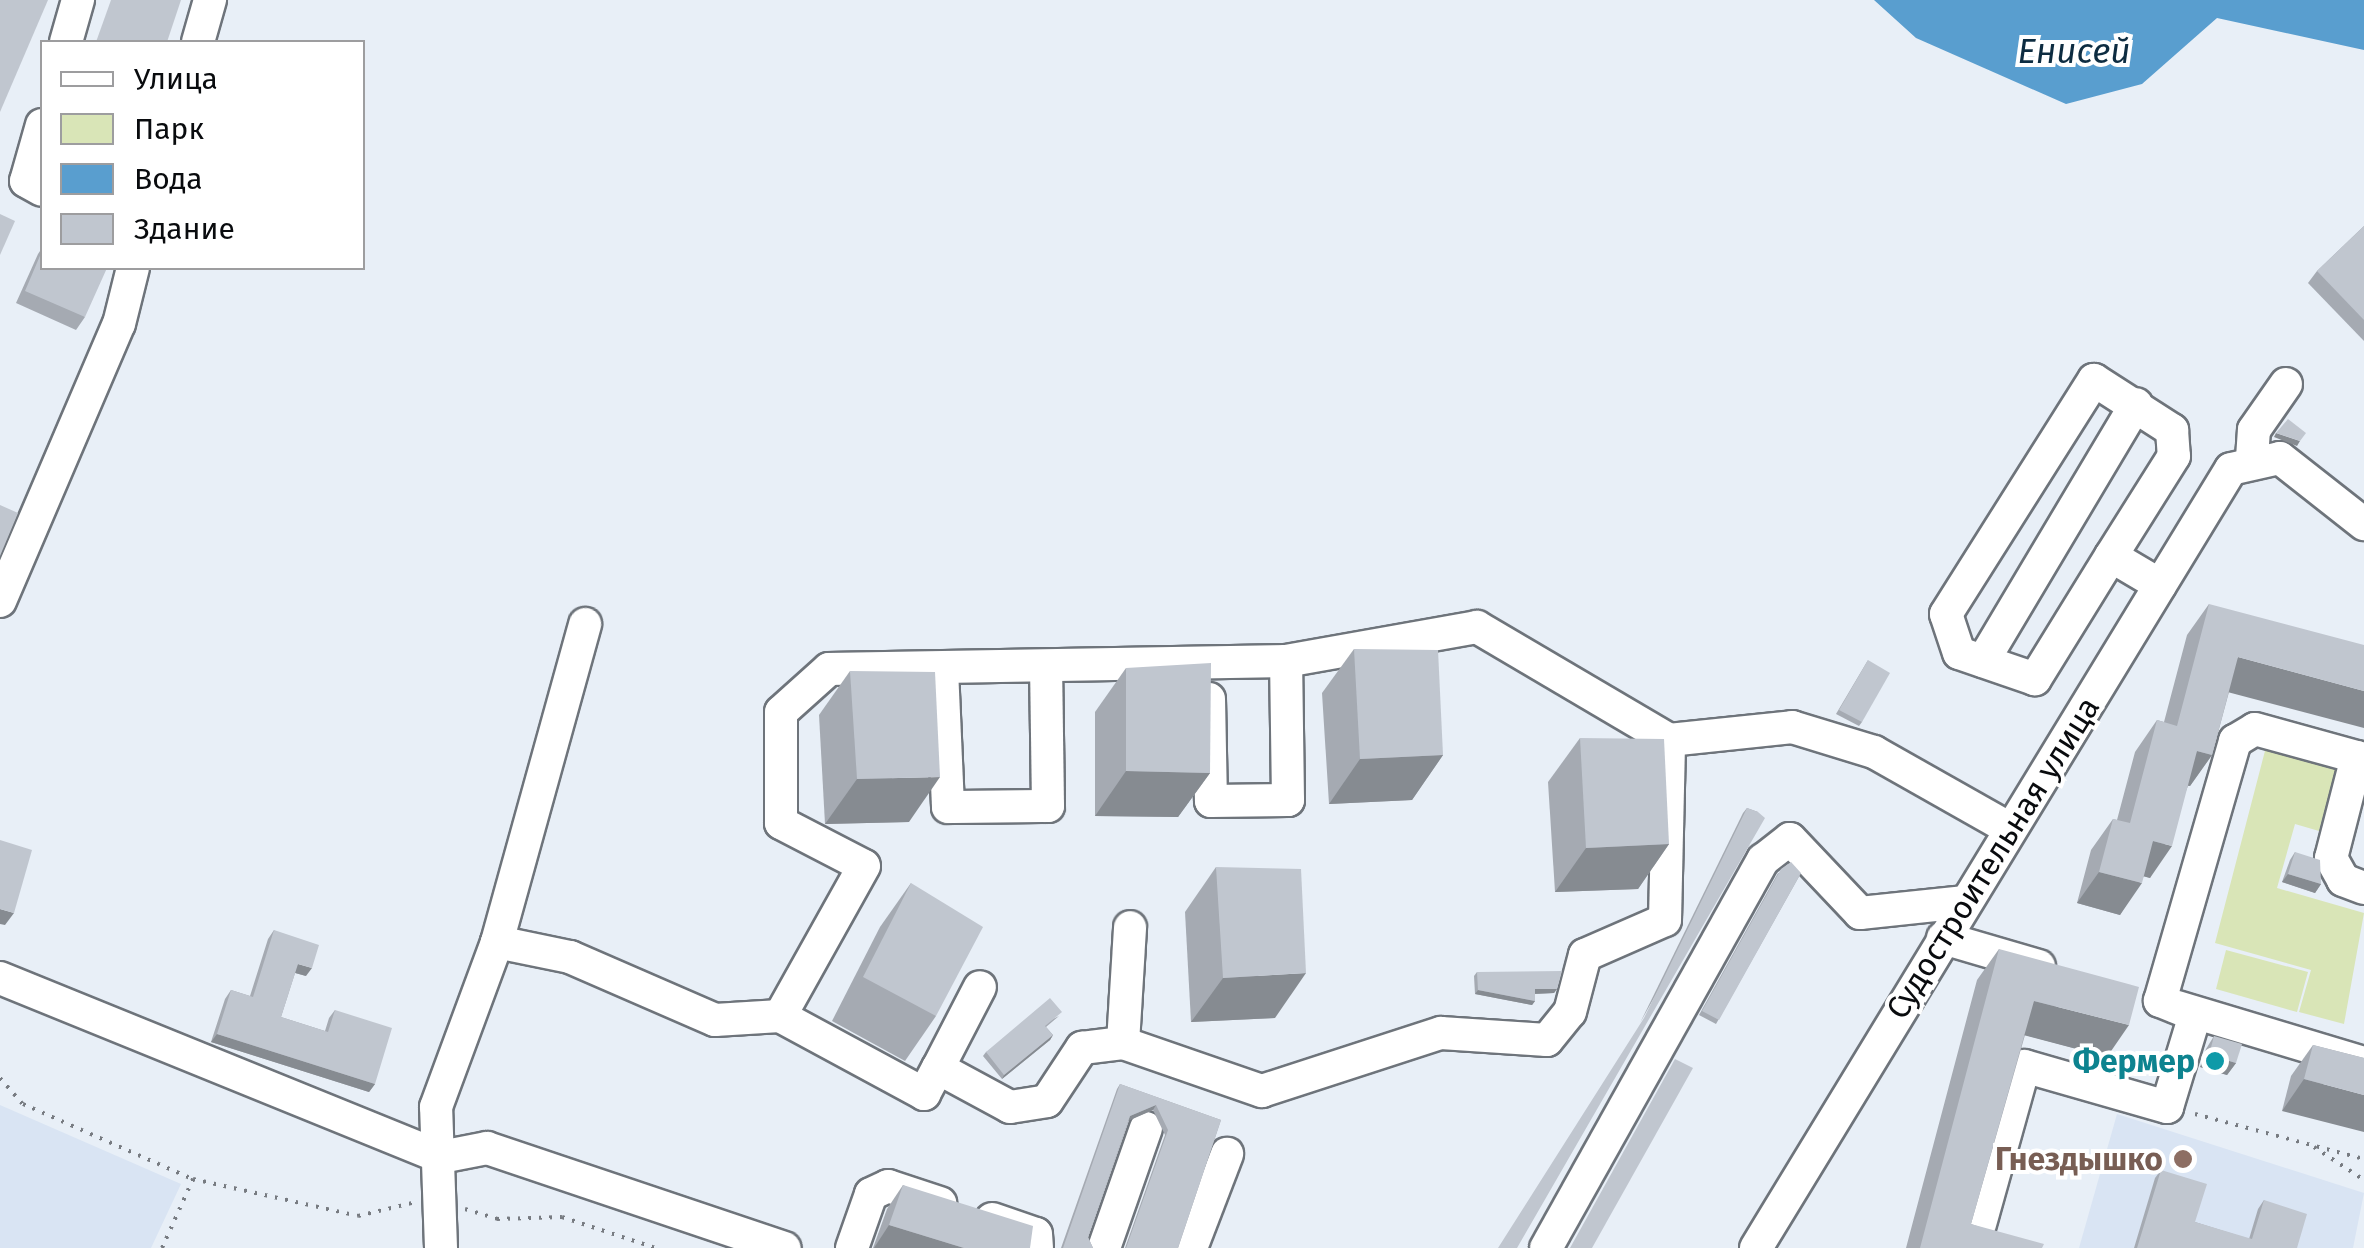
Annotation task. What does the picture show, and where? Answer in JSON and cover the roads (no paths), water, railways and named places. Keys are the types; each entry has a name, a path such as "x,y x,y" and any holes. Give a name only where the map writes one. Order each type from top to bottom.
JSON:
{"street":[{"path":"67,40 78,0"},
{"path":"199,40 210,0"},
{"path":"40,132 26,181 40,189"},
{"path":"0,601 119,324 132,270"},
{"path":"2094,380 2172,430 2174,456 2111,556 2035,679 1959,653 1946,614 2063,416 2094,380"},
{"name":"Судостроительная улица","path":"1756,1248 2160,585 2242,463 2254,430 2286,384"},
{"path":"1983,661 2136,404"},
{"path":"2242,463 2280,458 2364,524"},
{"path":"2111,556 2160,585"},
{"path":"442,1248 436,1107 496,942 585,624"},
{"path":"780,1016 864,866 782,823 781,712 830,669 1046,670 1286,661 1477,627 1669,740 1792,727 1874,752 2010,830"},
{"path":"1209,664 1211,801 1288,800 1286,661"},
{"path":"942,669 948,807 1048,806 1046,670"},
{"path":"2160,1001 2235,740 2255,728 2357,757 2331,858 2343,880 2364,888"},
{"path":"938,1068 1010,1107 1047,1100 1082,1048 1122,1043 1262,1092 1441,1033 1547,1040 1570,1012 1585,956 1665,920 1669,740"},
{"path":"1546,1248 1763,860 1790,839 1860,913 1965,902"},
{"path":"1122,1043 1130,927"},
{"path":"1942,938 2070,974"},
{"path":"496,942 570,957 715,1020 780,1016 924,1094 980,987"},
{"path":"0,978 441,1158 487,1148 785,1248"},
{"path":"2124,990 2364,1064"},
{"path":"1980,1224 2024,1066 2166,1106 2195,1015"},
{"path":"1104,1248 1146,1128"},
{"path":"1191,1248 1227,1154"},
{"path":"852,1248 871,1194 888,1186 1036,1234 1037,1248"}],"water":[{"name":"Енисей","path":"1874,0 2364,0 2364,50 2217,18 2142,84 2066,104 1916,38"}],"place":[{"name":"Фермер","path":"2215,1061"},
{"name":"Гнездышко","path":"2183,1159"}]}
